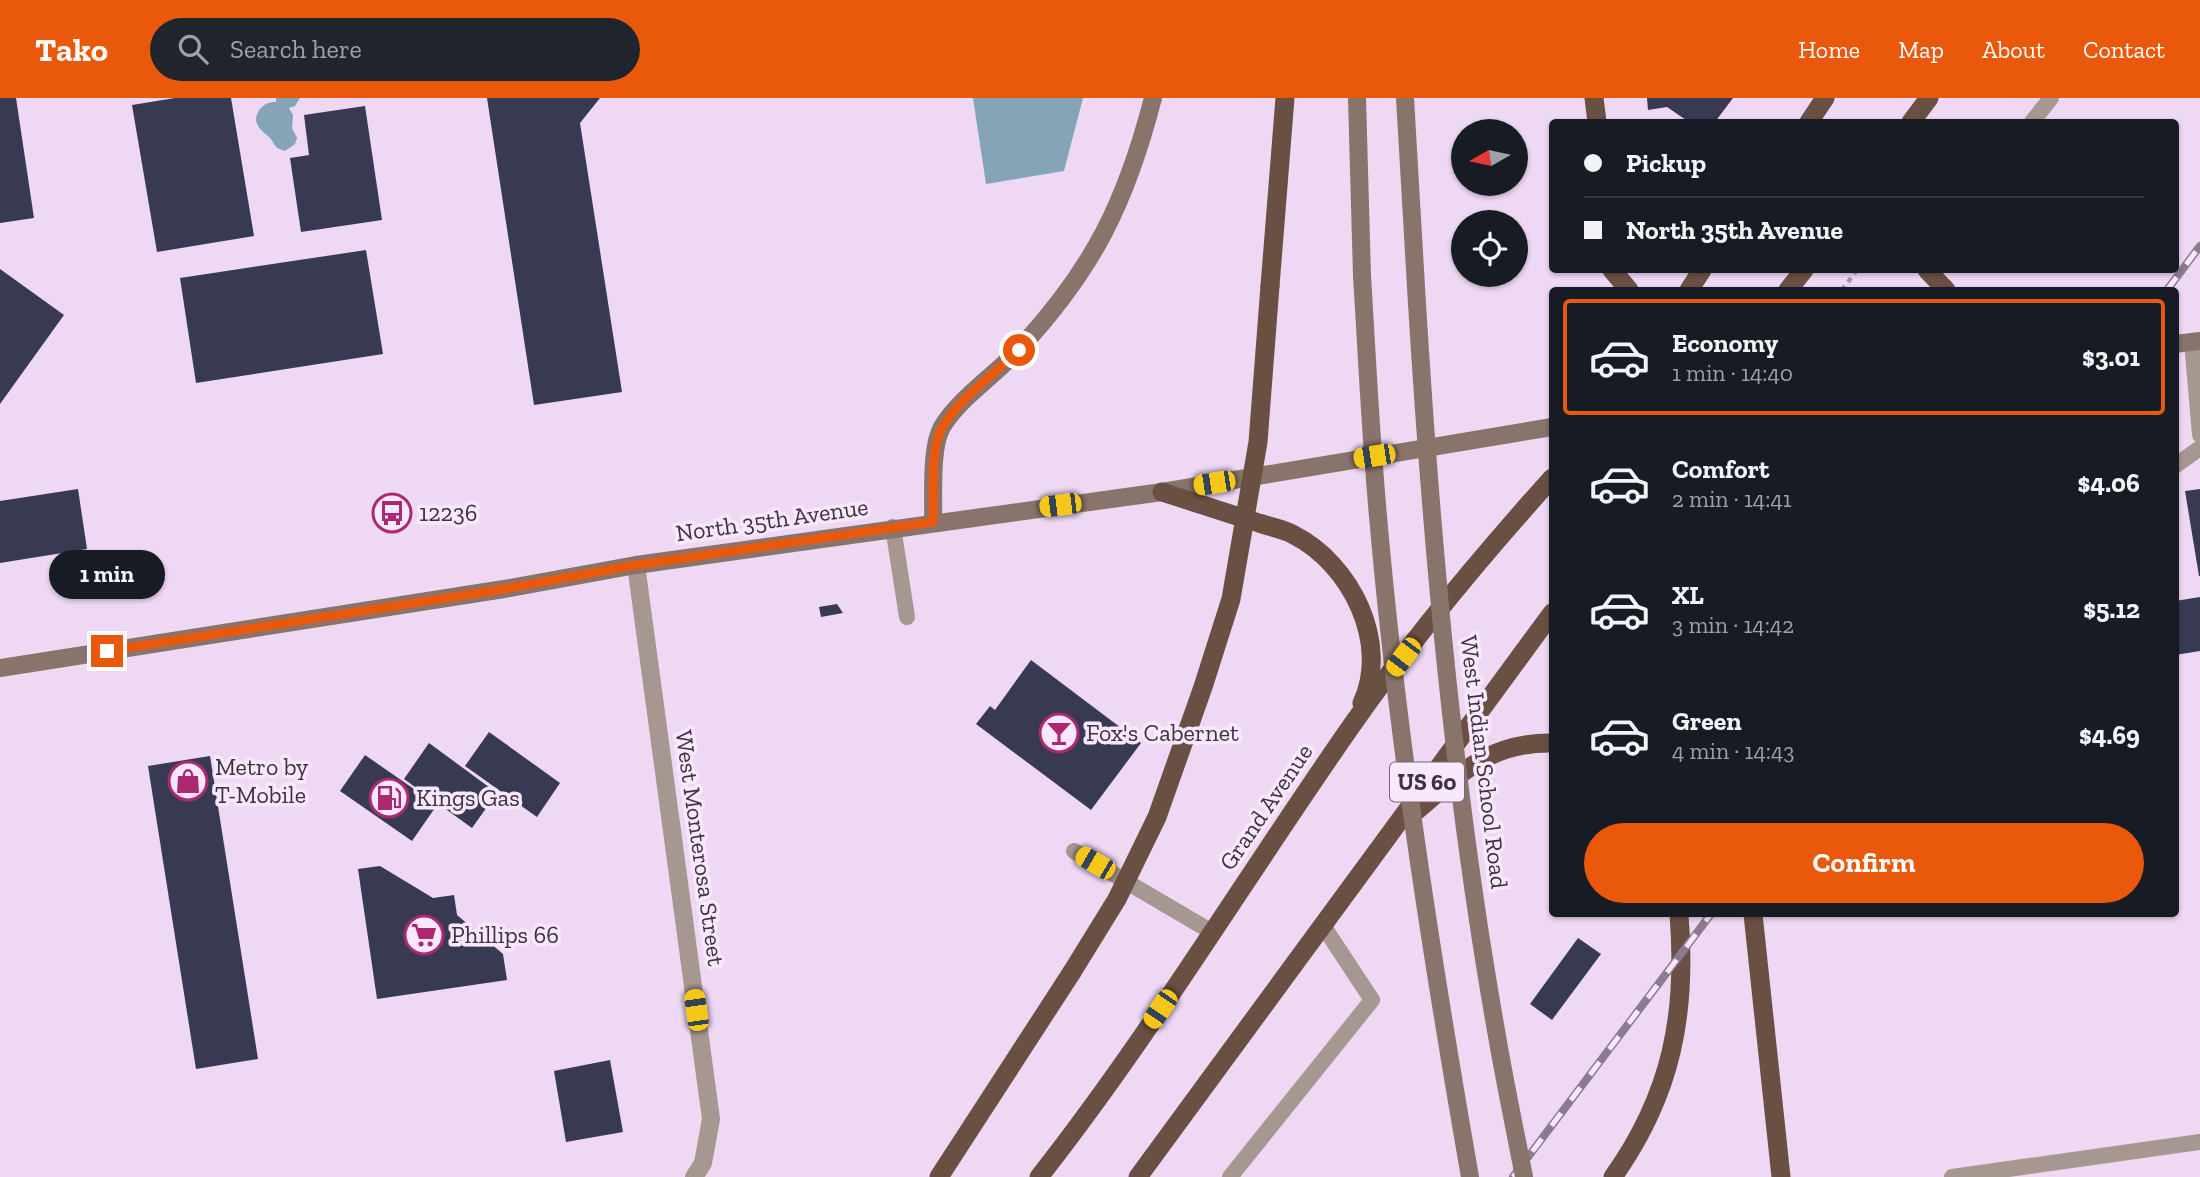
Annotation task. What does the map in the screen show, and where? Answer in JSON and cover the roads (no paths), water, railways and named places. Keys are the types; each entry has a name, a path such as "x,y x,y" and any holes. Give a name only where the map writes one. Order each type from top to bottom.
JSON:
{"highway":[{"path":"939,1177 1117,899 1157,817 1203,687 1231,599 1258,442 1285,98"},
{"path":"1594,98 1597,119"},
{"path":"1810,119 1825,98"},
{"path":"1914,119 1932,98"},
{"path":"1923,119 1932,98"},
{"path":"1613,273 1626,287"},
{"path":"1790,287 1802,273"},
{"path":"1930,273 1943,287"},
{"name":"Grand Avenue","path":"1038,1177 1102,1096 1353,723 1470,569 1549,481"},
{"path":"1161,492 1294,534 1322,556 1344,580 1358,601 1371,637 1373,664 1367,692 1353,723"},
{"name":"US 60","path":"1138,1177 1549,617"},
{"path":"1389,834 1483,758 1504,748 1549,743"},
{"path":"1613,1177 1634,1147 1659,1095 1673,1050 1680,1007 1682,953 1679,917"},
{"path":"1753,917 1781,1177"}],"main road":[{"path":"933,522 936,443 942,428 1058,306 1102,241 1138,153 1153,98"},
{"path":"1357,98 1362,276 1374,468 1394,660 1420,872 1470,1177"},
{"name":"West Indian School Road","path":"1405,98 1428,482 1469,847 1497,1035 1524,1177"},
{"name":"North 35th Avenue","path":"0,668 477,594 636,565 893,527 1161,492 1549,428"}],"street":[{"name":"West Monterosa Street","path":"636,565 711,1119 703,1163 694,1177"}],"lane":[{"path":"2034,119 2051,98"},
{"path":"2189,342 2200,435"},
{"path":"2179,463 2200,448"},
{"path":"893,527 907,617"},
{"path":"1074,851 1212,932"},
{"path":"1230,1177 1372,1000 1322,924"},
{"path":"1952,1177 2200,1142"}],"water":[{"path":"276,98 300,98 295,106 289,108 293,115 292,128 297,138 295,144 285,151 277,148 256,122 260,109 268,103 276,102"},
{"path":"973,98 1083,98 1064,171 986,184"}],"railway":[{"path":"2169,287 2200,246"},
{"path":"1513,1177 1709,917"}],"place":[{"name":"12236","path":"392,513"},
{"name":"Fox's Cabernet","path":"1059,733"},
{"name":"Metro by T-Mobile","path":"188,781"},
{"name":"Kings Gas","path":"389,798"},
{"name":"Phillips 66","path":"424,935"}]}
